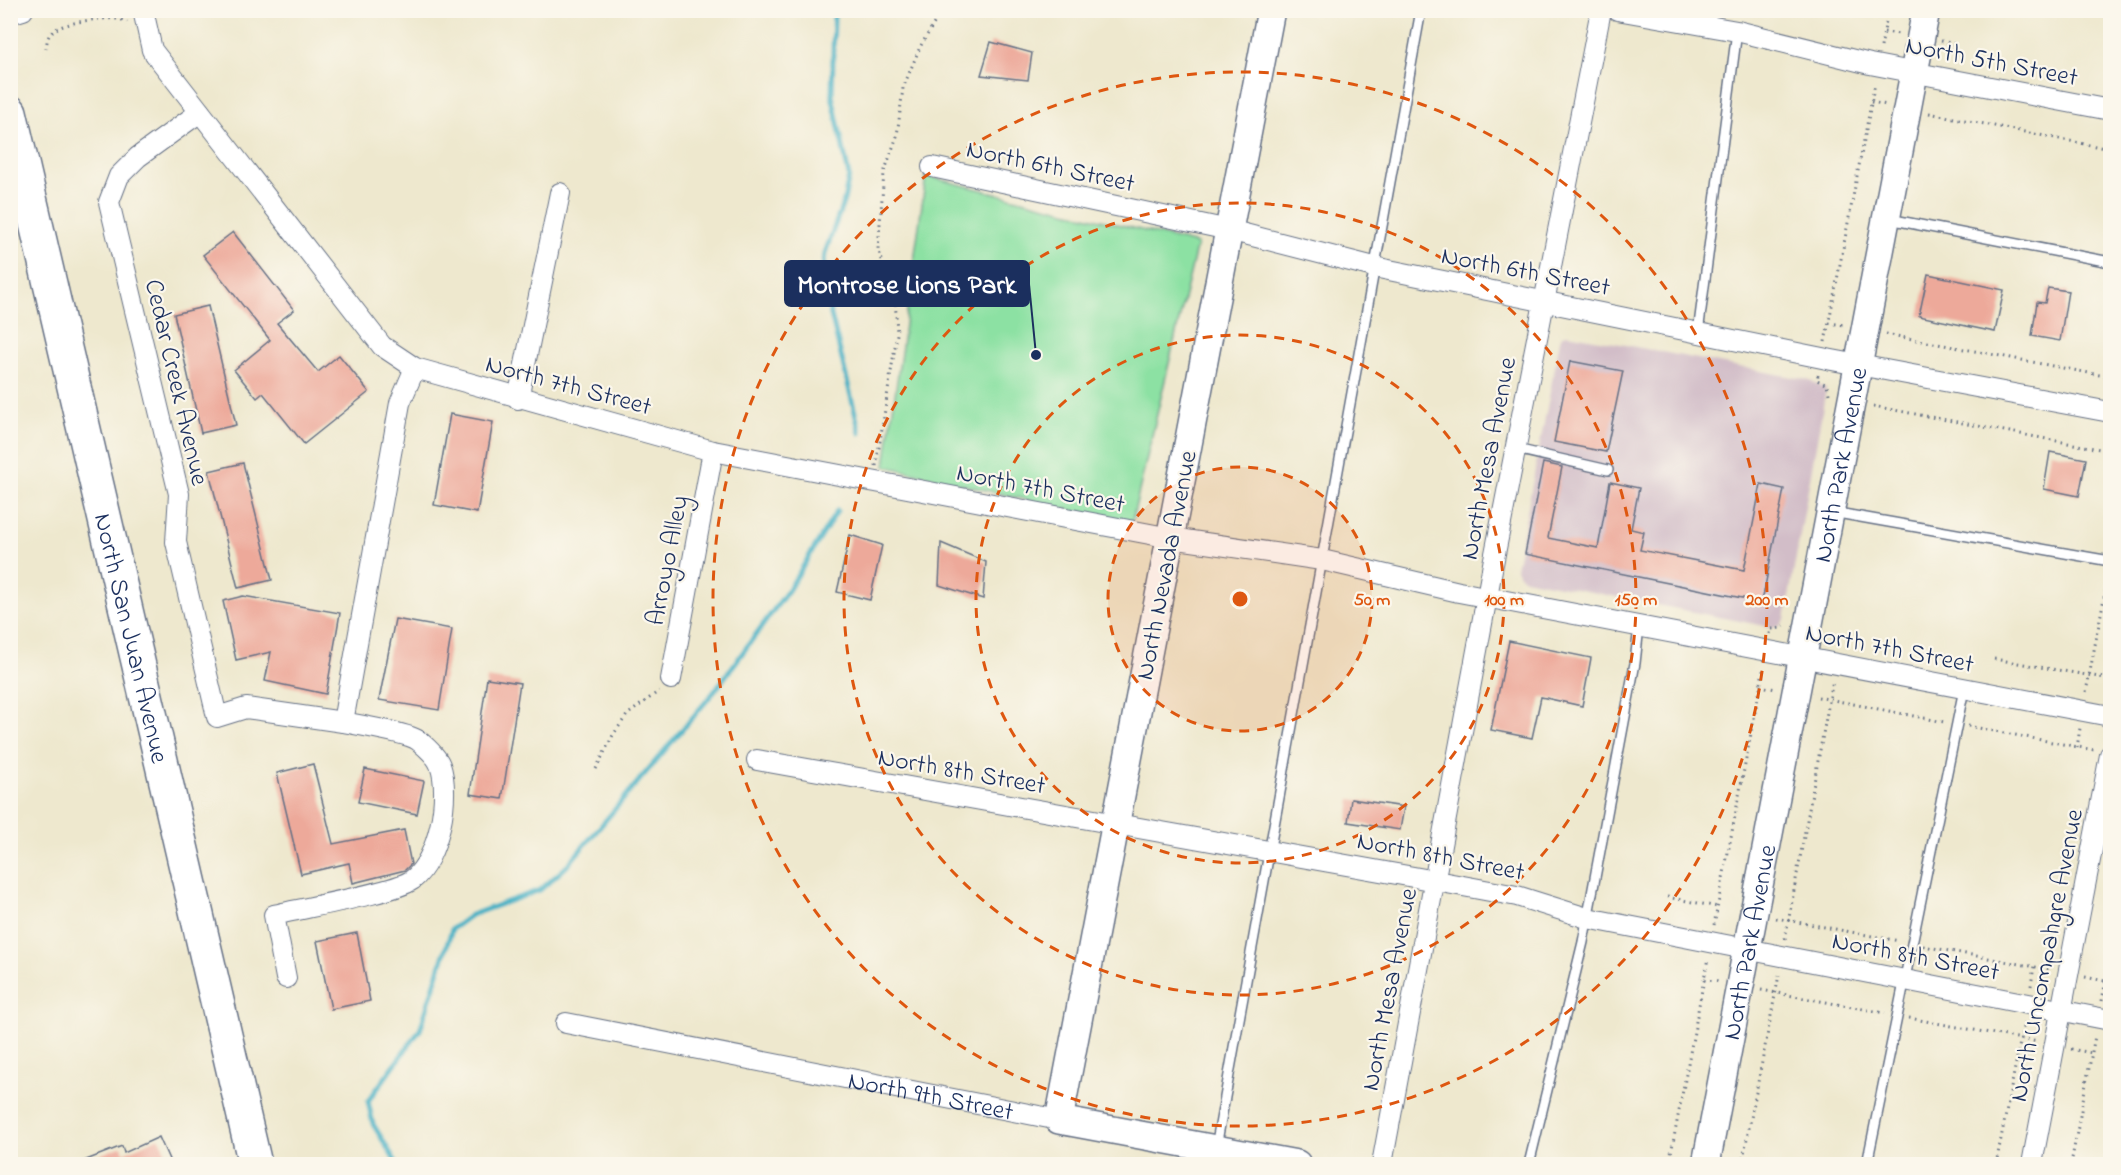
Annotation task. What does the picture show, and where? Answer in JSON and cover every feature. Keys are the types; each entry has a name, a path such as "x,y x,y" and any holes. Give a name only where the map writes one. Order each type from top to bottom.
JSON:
{"highway":[{"name":"North San Juan Avenue","path":"10,112 255,1164"}],"street":[{"path":"10,14 23,10"},
{"name":"North 7th Street","path":"143,10 152,50 382,346 415,368 518,399 713,451 1171,538 1322,560 1487,597 2110,717"},
{"name":"North Nevada Avenue","path":"1059,1120 1271,10"},
{"name":"North Mesa Avenue","path":"1382,1164 1487,597 1601,10"},
{"name":"North 5th Street","path":"1617,10 1737,31 1877,66 2110,110"},
{"name":"North Park Avenue","path":"1706,1164 1926,10"},
{"name":"Cedar Creek Avenue","path":"200,112 138,157 119,176 110,202 179,494 176,542 218,717 246,708 343,722 417,740 439,762 446,788 441,822 429,861 411,880 389,888 274,915 286,978"},
{"name":"North 6th Street","path":"932,167 1230,230 1374,267 1821,358 2110,412"},
{"path":"518,399 560,193"},
{"path":"343,722 400,403 415,368"},
{"name":"Arroyo Alley","path":"671,680 713,451"},
{"name":"North Uncompahgre Avenue","path":"2032,1164 2069,973 2104,753"},
{"name":"North 8th Street","path":"757,760 1116,825 1269,849 1517,896 1587,918 1782,958 1903,979 2104,1019"},
{"name":"North 9th Street","path":"566,1023 1059,1120 1297,1164"}],"lane":[{"path":"1216,1149 1421,10"},
{"path":"1698,333 1737,31"},
{"path":"1886,219 2110,262"},
{"path":"1516,448 1608,470"},
{"path":"1829,512 2110,563"},
{"path":"1529,1164 1587,918 1639,626"},
{"path":"1867,1164 1964,689"}],"path":[{"path":"874,482 897,334 895,295 878,249 884,173 897,136 903,88 920,47 942,10"},
{"path":"1828,398 1827,385 1817,380 1888,10"},
{"path":"46,49 48,38 53,31 63,26 117,17 126,21 130,30"},
{"path":"1871,102 1890,106"},
{"path":"1924,112 2110,148"},
{"path":"1828,323 2110,377"},
{"path":"1871,416 1874,398"},
{"path":"1873,406 2110,451"},
{"path":"2077,748 2110,563"},
{"path":"1669,1164 1771,629 1782,628 1788,618"},
{"path":"1994,659 2110,679"},
{"path":"1742,1164 1831,699 1832,665"},
{"path":"596,769 613,735 627,715 671,680"},
{"path":"1831,699 2104,753"},
{"path":"1666,897 1718,907"},
{"path":"1789,921 2108,981"},
{"path":"2071,1164 2104,1019 2110,958"},
{"path":"1996,1164 2034,966"}],"shaded area":[{"path":"1568,334 1808,380 1826,389 1785,619 1780,626 1770,627 1525,579 1519,575 1516,569 1560,340 1562,335"}],"green space":[{"path":"926,176 1197,244 1131,525 885,466"}],"building":[{"path":"991,42 1032,53 1028,80 981,75"},
{"path":"233,232 294,310 277,323 318,372 339,355 369,392 304,444 263,393 257,398 234,370 270,340 203,255"},
{"path":"1928,274 2004,290 1995,332 1919,316"},
{"path":"2048,288 2068,291 2060,341 2032,336 2037,302 2045,303"},
{"path":"208,306 236,425 201,433 174,314"},
{"path":"1570,361 1623,371 1606,452 1554,442"},
{"path":"450,414 493,422 477,513 434,505"},
{"path":"2050,452 2086,459 2079,496 2044,489"},
{"path":"243,463 272,580 238,588 209,471"},
{"path":"1543,463 1562,467 1548,538 1598,548 1610,482 1639,488 1631,529 1644,532 1640,550 1744,570 1761,484 1784,489 1762,602 1525,554"},
{"path":"850,535 882,545 870,600 837,592"},
{"path":"941,543 986,562 983,599 939,585"},
{"path":"243,596 340,613 326,694 265,681 271,652 236,660 223,601"},
{"path":"395,619 452,629 439,710 379,700"},
{"path":"1509,641 1591,658 1582,706 1541,697 1532,738 1491,730"},
{"path":"487,678 520,683 502,799 470,794"},
{"path":"313,764 333,844 404,830 411,864 405,870 353,883 349,863 301,874 277,773"},
{"path":"365,769 424,781 417,814 358,802"},
{"path":"1351,799 1404,807 1400,830 1348,822"},
{"path":"357,933 370,1001 331,1009 317,941"},
{"path":"159,1137 171,1164 76,1164 122,1146 124,1153"}],"waterway":[{"path":"838,10 834,16 832,95 849,176 844,200 825,253 822,278 860,433"},
{"path":"397,1164 373,1124 368,1101 420,1030 452,929 471,915 540,890 566,867 714,692 789,589 837,511"}],"place":[{"name":"Montrose Lions Park","path":"1036,355"}]}
